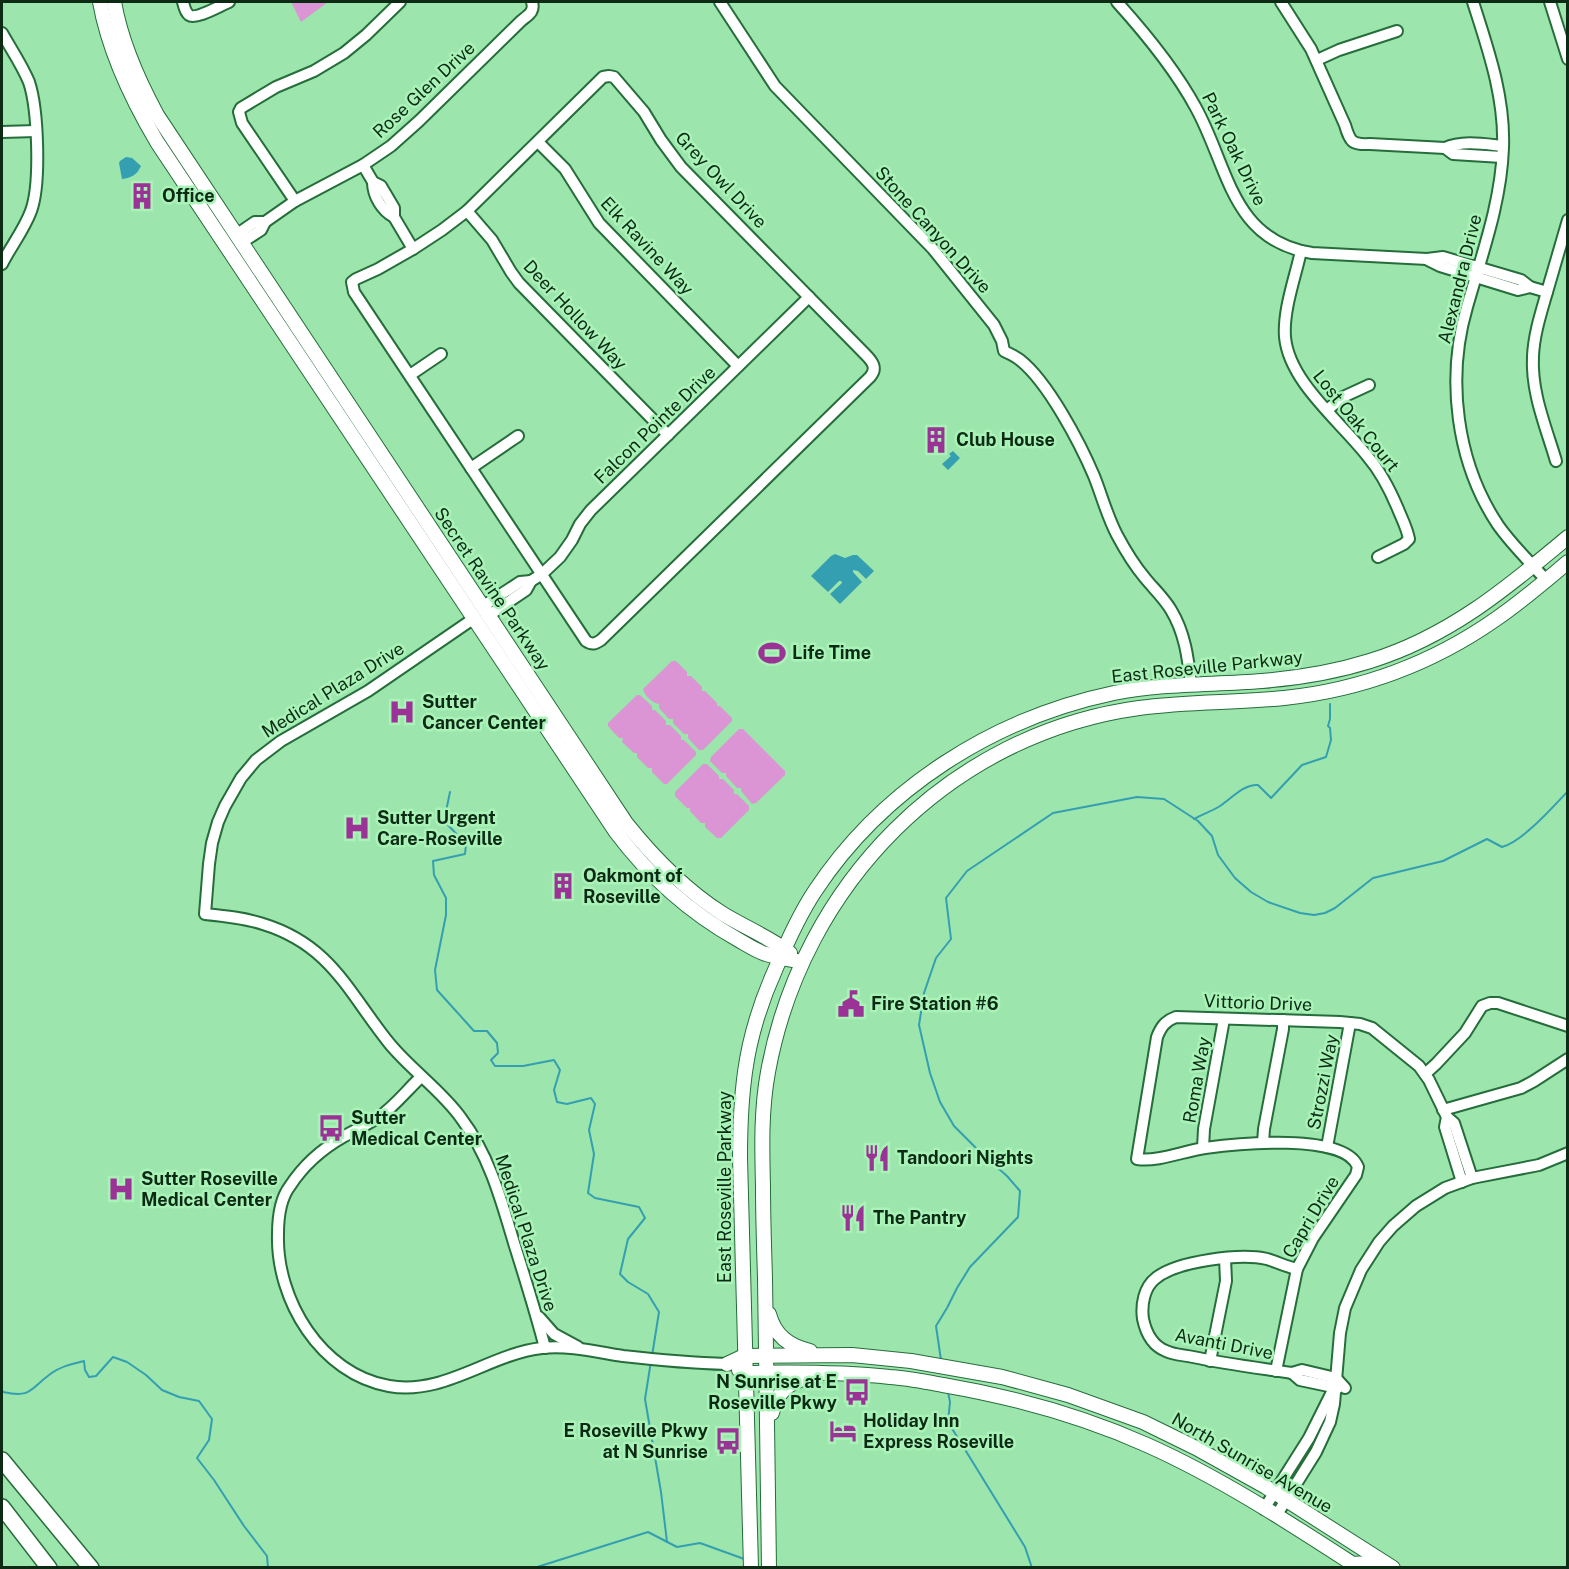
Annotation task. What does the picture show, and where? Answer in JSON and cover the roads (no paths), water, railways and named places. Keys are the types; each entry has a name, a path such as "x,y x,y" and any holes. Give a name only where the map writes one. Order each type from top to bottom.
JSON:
{"highway":[{"path":"2,1460 91,1568"},
{"path":"2,1508 6,1518 49,1568"}],"main road":[{"name":"Secret Ravine Parkway","path":"100,2 113,51 134,103 157,142 233,243 485,611 631,830 657,860 699,897 721,912 770,938 782,953 802,962"},
{"name":"Secret Ravine Parkway","path":"114,2 126,46 147,97 233,243 473,619 605,818 636,858 666,889 690,909 764,954 782,953"},
{"name":"East Roseville Parkway","path":"751,1568 740,1158 742,1093 761,1004 782,953 815,891 849,847 896,800 948,760 1000,731 1068,705 1117,693 1191,684 1280,680 1373,660 1457,622 1498,594 1568,537"},
{"name":"East Roseville Parkway","path":"769,1568 763,1193 763,1114 767,1075 782,1015 802,962 829,912 865,862 901,823 939,791 970,769 1002,751 1061,727 1099,716 1157,706 1284,698 1323,693 1381,677 1423,660 1466,638 1517,603 1568,562"},
{"path":"473,619 485,611"},
{"path":"1157,706 1184,693 1191,684"},
{"path":"742,1093 747,1121 750,1178 754,1189 763,1193"},
{"path":"765,1295 774,1327 784,1340 801,1349 836,1355"},
{"name":"North Sunrise Avenue","path":"727,1364 744,1356 866,1356 911,1361 1002,1377 1068,1395 1143,1422 1196,1448 1280,1497 1393,1568"},
{"name":"North Sunrise Avenue","path":"727,1364 745,1373 831,1374 914,1380 1004,1396 1080,1419 1136,1440 1205,1473 1356,1566"},
{"path":"768,1436 774,1404 783,1390 792,1383 805,1378 831,1374"},
{"path":"1356,1566 1360,1563 1375,1568"}],"street":[{"path":"183,2 189,15 195,17 229,2"},
{"path":"295,201 242,123 241,108 268,91 334,60 366,35 400,2"},
{"name":"Stone Canyon Drive","path":"720,2 775,87 933,249 994,325 1004,351 1020,360 1047,392 1075,436 1088,462 1108,517 1121,544 1142,575 1171,610 1178,624 1186,648 1191,684"},
{"name":"Park Oak Drive","path":"1117,2 1154,46 1192,100 1244,213 1264,234 1300,251 1427,260 1443,257 1454,265 1505,280 1521,280 1530,287 1547,292"},
{"path":"1281,2 1317,60 1348,136 1353,142 1359,145 1445,148 1454,144 1474,144 1503,151"},
{"name":"Alexandra Drive","path":"1473,2 1497,81 1502,112 1503,151 1497,201 1462,325 1456,394 1469,463 1482,496 1508,538 1546,580"},
{"path":"1550,2 1568,59"},
{"name":"Rose Glen Drive","path":"233,243 255,222 265,222 295,201 363,165 405,134 532,13 533,4"},
{"path":"1317,60 1339,50 1397,31"},
{"path":"2,33 21,64 30,85 36,131 37,184 34,202 24,226 2,259"},
{"name":"Grey Owl Drive","path":"603,77 614,77 644,112 661,140 681,166 874,364 870,377 596,644 586,641 352,287 352,282 356,279 413,249 467,211 538,142 603,77"},
{"path":"2,132 36,131"},
{"name":"Elk Ravine Way","path":"538,142 565,169 599,223 738,366"},
{"path":"1473,156 1474,144"},
{"path":"1445,148 1453,154 1473,156 1503,151"},
{"path":"363,165 373,182 373,191 382,198 386,213 394,217 413,249"},
{"name":"Deer Hollow Way","path":"467,211 492,240 519,283 668,435"},
{"path":"1557,462 1536,396 1533,370 1535,335 1568,220"},
{"name":"Lost Oak Court","path":"1300,251 1286,321 1287,350 1303,383 1362,449 1392,494 1408,531 1409,539 1404,544 1378,556"},
{"name":"Falcon Pointe Drive","path":"485,611 507,597 520,582 531,581 542,574 566,549 591,510 809,297"},
{"path":"410,375 441,354"},
{"path":"1327,410 1343,397 1369,385"},
{"path":"471,468 518,436"},
{"name":"Medical Plaza Drive","path":"473,619 368,691 281,741 256,760 241,778 225,806 215,833 209,864 205,914 238,918 283,930 317,952 338,974 391,1045 460,1117 485,1157 500,1195 545,1348"},
{"path":"1425,1074 1465,1033 1481,1008 1488,1004 1497,1003 1568,1026"},
{"name":"Vittorio Drive","path":"1137,1159 1157,1037 1168,1020 1176,1017 1350,1023 1372,1028 1412,1059 1425,1074 1445,1113 1445,1127 1452,1133 1467,1180"},
{"name":"Roma Way","path":"1203,1148 1204,1129 1224,1019"},
{"path":"1263,1143 1283,1020"},
{"name":"Strozzi Way","path":"1327,1147 1350,1023"},
{"path":"1445,1113 1521,1088 1568,1059"},
{"path":"421,1077 393,1107 380,1117 333,1143 302,1170 288,1188 280,1211 277,1245 281,1273 293,1306 307,1330 333,1359 363,1379 389,1386 414,1388 438,1383 496,1359 545,1348 584,1350 671,1361 727,1364"},
{"name":"Capri Drive","path":"1137,1159 1147,1160 1203,1148 1293,1142 1327,1147 1353,1159 1358,1167 1356,1175 1313,1238 1297,1269 1276,1371"},
{"path":"1270,1513 1310,1438 1335,1383 1339,1339 1345,1308 1354,1284 1367,1259 1393,1226 1416,1206 1446,1188 1467,1180 1539,1165 1568,1153"},
{"name":"Avanti Drive","path":"1297,1269 1267,1259 1242,1257 1225,1258 1172,1269 1154,1278 1144,1293 1142,1314 1145,1330 1154,1343 1166,1351 1210,1361 1292,1373 1300,1380 1309,1377 1335,1383"},
{"path":"1210,1361 1226,1281 1225,1258"},
{"path":"534,1309 544,1325 554,1334 584,1350"}],"water":[{"path":"126,157 132,158 141,166 133,176 122,179 119,163"},
{"path":"953,451 960,458 948,470 942,464"},
{"path":"835,554 845,558 857,555 874,571 866,579 858,571 853,570 862,582 840,604 830,594 842,583 841,581 828,592 811,576"}],"waterway":[{"path":"1194,819 1217,808 1243,789 1253,785 1258,785 1271,798 1302,765 1326,757 1331,740 1328,726 1330,704"},
{"path":"941,1360 936,1326 970,1267 1018,1217 1020,1191 954,1126 940,1102 930,1073 919,1025 924,993 936,958 951,939 946,898 967,871 1053,813 1137,797 1164,799 1198,821 1212,836 1218,855 1235,878 1251,892 1268,902 1300,913 1314,915 1335,908 1373,878 1443,861 1487,839 1502,847 1510,844 1537,823 1568,791"},
{"path":"450,792 444,821 466,844 465,854 433,861 434,875 446,898 446,915 435,970 437,990 474,1031 487,1031 497,1043 498,1053 491,1060 495,1066 523,1066 554,1060 560,1070 554,1090 557,1102 567,1104 591,1098 595,1104 589,1130 594,1154 588,1193 595,1198 639,1207 645,1218 628,1239 620,1274 628,1282 648,1294 659,1312 652,1356"},
{"path":"2,1390 12,1394 25,1393 57,1370 84,1361 89,1377 96,1376 113,1357 127,1362 162,1390 179,1397 199,1401 212,1419 209,1440 197,1458 267,1556 268,1568"},
{"path":"651,1361 645,1399 667,1542"},
{"path":"948,1392 950,1402 948,1422 1025,1547 1032,1568"},
{"path":"534,1568 648,1532 677,1547 700,1543 747,1560"}],"place":[{"name":"Office","path":"142,196"},
{"name":"Club House","path":"936,440"},
{"name":"Life Time","path":"772,653"},
{"name":"Sutter Cancer Center","path":"402,712"},
{"name":"Sutter Urgent Care-Roseville","path":"357,828"},
{"name":"Oakmont of Roseville","path":"563,886"},
{"name":"Fire Station #6","path":"851,1004"},
{"name":"Sutter Medical Center","path":"331,1128"},
{"name":"Tandoori Nights","path":"877,1158"},
{"name":"Sutter Roseville Medical Center","path":"121,1189"},
{"name":"The Pantry","path":"853,1218"},
{"name":"N Sunrise at E Roseville Pkwy","path":"857,1392"},
{"name":"Holiday Inn Express Roseville","path":"843,1431"},
{"name":"E Roseville Pkwy at N Sunrise","path":"728,1441"}]}
